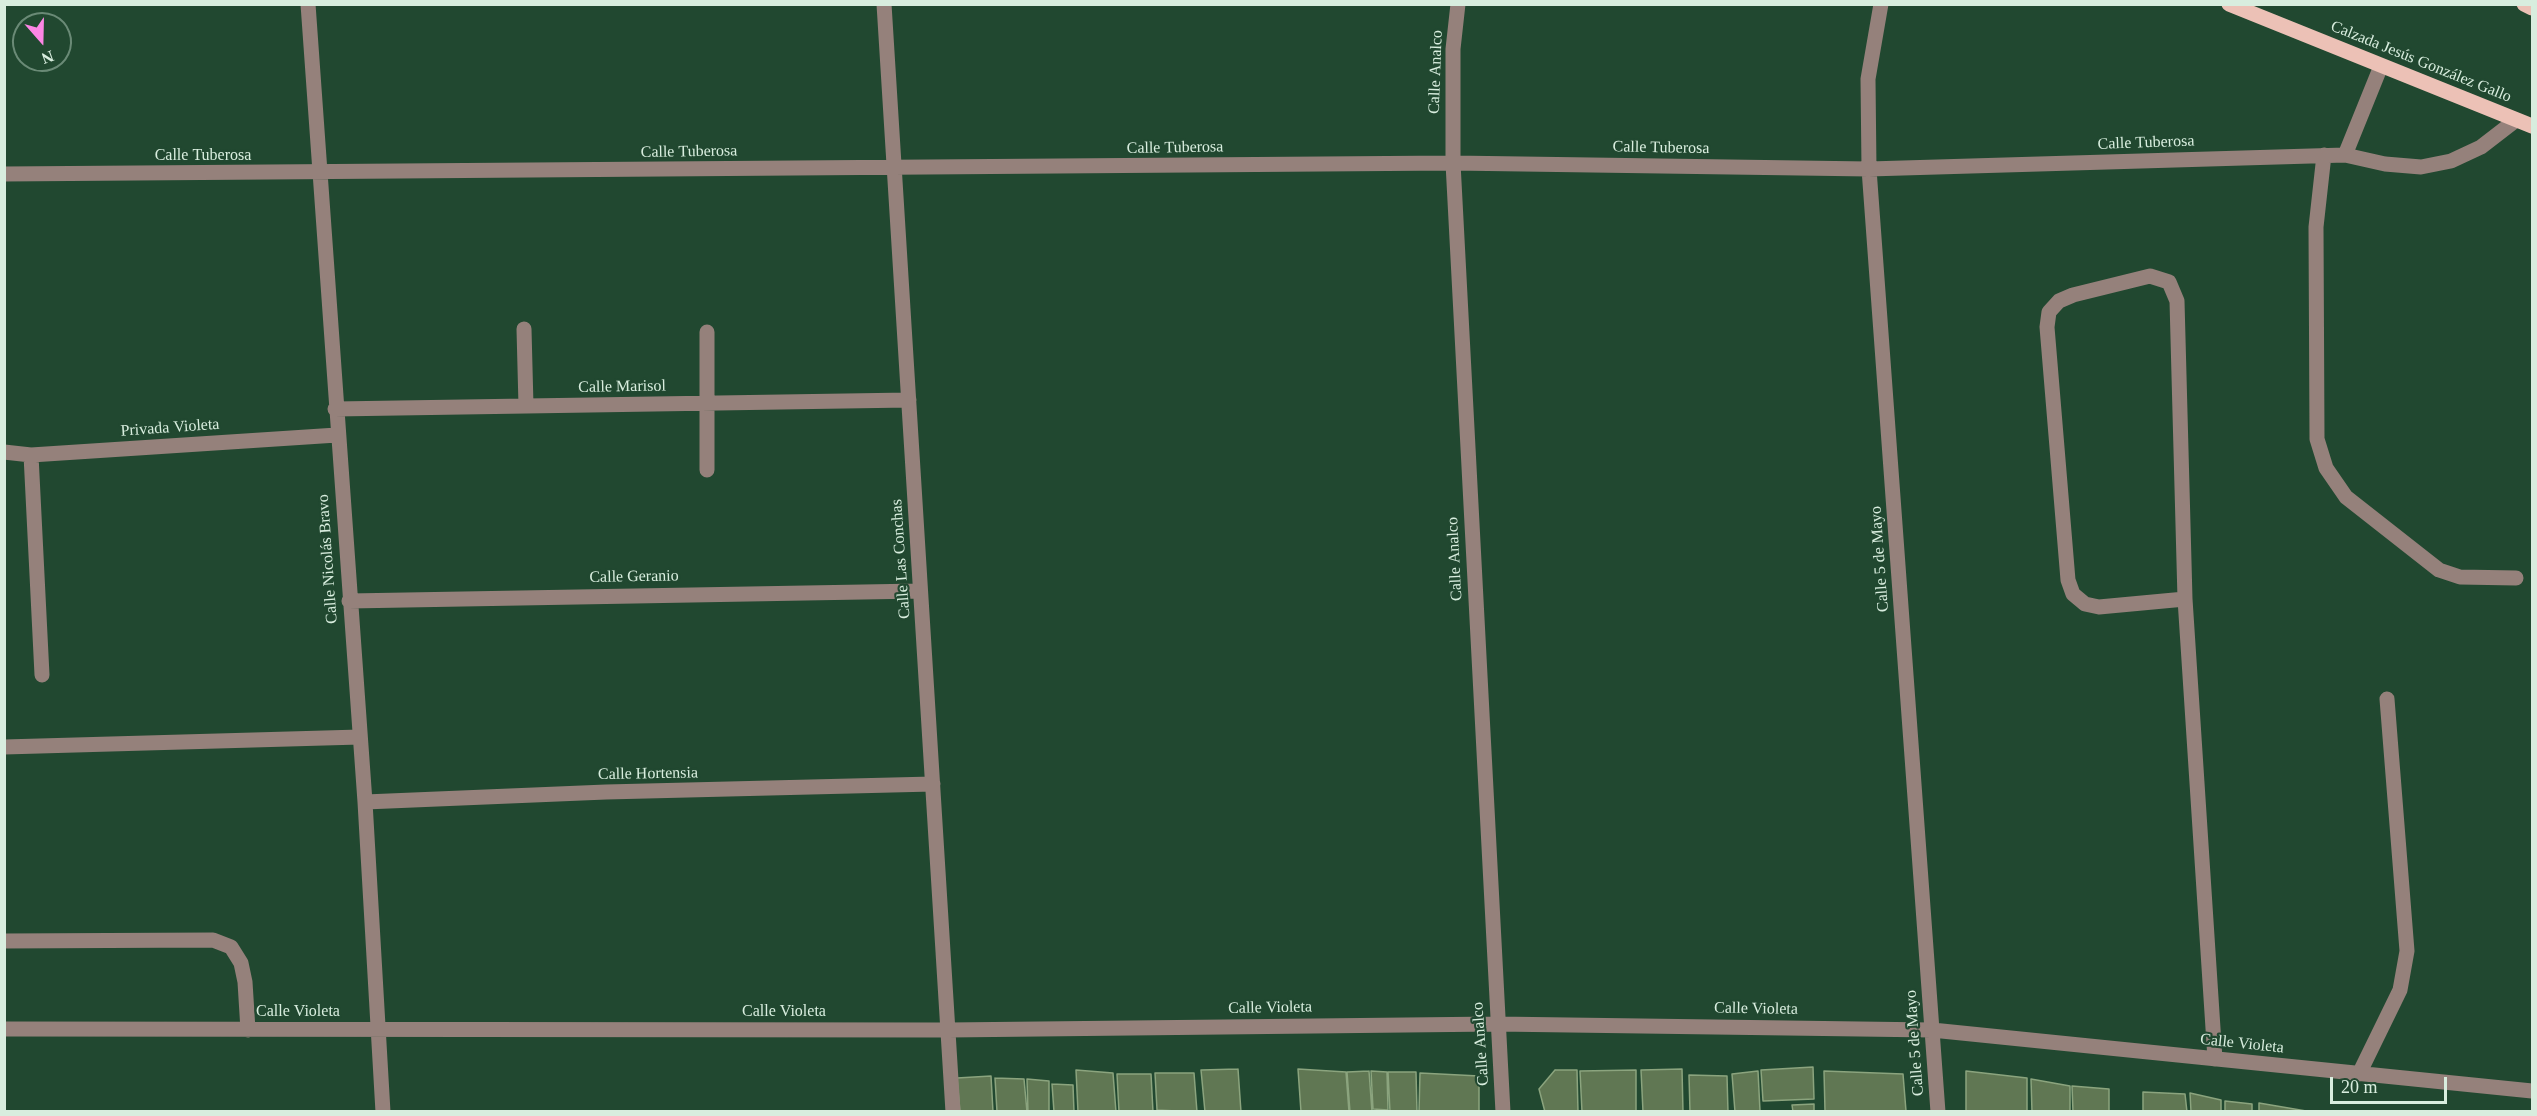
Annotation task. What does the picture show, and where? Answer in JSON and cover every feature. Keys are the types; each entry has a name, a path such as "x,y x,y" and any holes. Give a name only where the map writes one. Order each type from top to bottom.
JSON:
{"main road":[{"name":"Calzada Jesús González Gallo","path":"2229,4 2532,126"},
{"path":"2524,4 2532,8"}],"street":[{"name":"Calle Nicolás Bravo","path":"308,4 335,409 365,802 383,1112"},
{"name":"Calle Las Conchas","path":"884,4 953,1112"},
{"name":"Calle Analco","path":"1458,4 1453,49 1453,163 1503,1112"},
{"name":"Calle 5 de Mayo","path":"1881,4 1868,79 1869,169 1938,1112"},
{"path":"2345,154 2381,66"},
{"name":"Calle Tuberosa","path":"4,174 320,174 1453,163 1869,169 2345,154 2385,164 2421,167 2451,161 2481,147 2516,120"},
{"path":"2324,155 2316,227 2317,415 2318,439 2326,468 2346,498 2439,570 2460,578 2516,578"},
{"path":"2185,599 2100,607 2085,604 2073,594 2068,580 2047,327 2049,312 2059,301 2150,276 2169,282 2177,301 2185,599 2215,1059"},
{"path":"524,329 526,406"},
{"path":"707,332 707,470"},
{"name":"Calle Marisol","path":"335,409 909,400"},
{"name":"Privada Violeta","path":"4,452 31,455 337,435"},
{"path":"31,455 42,675"},
{"name":"Calle Geranio","path":"349,601 921,591"},
{"path":"2359,1074 2400,990 2407,951 2387,699"},
{"path":"4,747 360,737"},
{"name":"Calle Hortensia","path":"365,802 606,792 933,784"},
{"path":"4,940 213,940 231,946 241,963 246,982 248,1030"},
{"name":"Calle Violeta","path":"4,1029 948,1030 1497,1024 1932,1029 2532,1091"}],"building":[{"path":"1813,1067 1814,1099 1763,1101 1761,1070"},
{"path":"1238,1069 1241,1112 1205,1112 1201,1070"},
{"path":"1298,1069 1346,1072 1349,1112 1301,1112"},
{"path":"1682,1069 1683,1112 1643,1112 1641,1070"},
{"path":"1076,1070 1113,1073 1116,1112 1078,1112"},
{"path":"1555,1070 1577,1070 1578,1112 1545,1112 1539,1089"},
{"path":"1636,1070 1636,1112 1582,1112 1580,1071"},
{"path":"1369,1071 1372,1112 1350,1112 1347,1072"},
{"path":"1371,1071 1387,1072 1388,1110 1373,1109"},
{"path":"1758,1071 1760,1111 1735,1112 1732,1074"},
{"path":"1824,1071 1903,1074 1906,1111 1825,1111"},
{"path":"1966,1071 2027,1078 2027,1112 1966,1112"},
{"path":"1388,1072 1416,1072 1417,1112 1390,1112"},
{"path":"1155,1073 1194,1073 1197,1112 1157,1110"},
{"path":"1420,1073 1479,1076 1479,1112 1419,1112"},
{"path":"1117,1074 1151,1074 1153,1112 1119,1112"},
{"path":"1689,1075 1727,1076 1728,1112 1690,1112"},
{"path":"991,1076 993,1112 960,1112 957,1078"},
{"path":"995,1078 1024,1079 1027,1112 997,1112"},
{"path":"1027,1079 1049,1081 1049,1112 1028,1112"},
{"path":"2031,1079 2070,1086 2070,1112 2032,1112"},
{"path":"1052,1084 1073,1085 1074,1112 1054,1112"},
{"path":"2072,1086 2109,1089 2109,1112 2073,1112"},
{"path":"2143,1092 2185,1094 2187,1112 2143,1112"},
{"path":"2190,1093 2221,1100 2221,1112 2191,1112"},
{"path":"2225,1101 2252,1104 2252,1112 2225,1112"},
{"path":"2259,1103 2312,1112 2259,1112"},
{"path":"1814,1104 1814,1112 1793,1112 1792,1105"}]}
